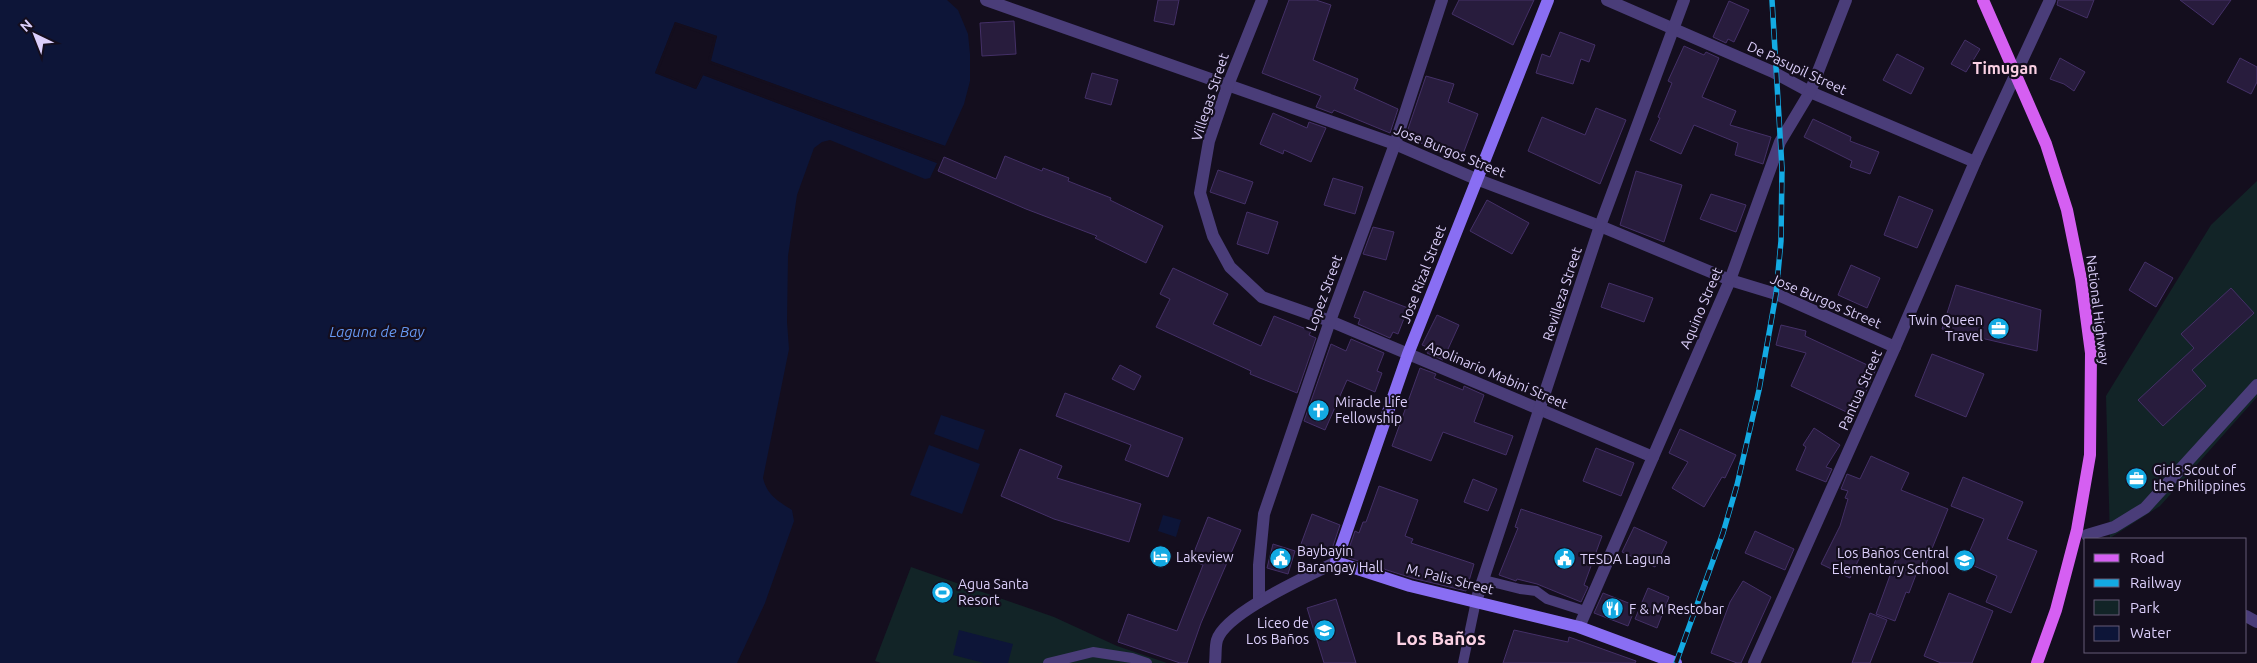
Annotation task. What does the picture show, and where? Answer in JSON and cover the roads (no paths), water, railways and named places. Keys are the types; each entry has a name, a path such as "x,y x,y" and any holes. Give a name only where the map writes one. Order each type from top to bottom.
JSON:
{"main road":[{"name":"Jose Rizal Street","path":"1336,562 1408,354 1548,0"},
{"name":"National Highway","path":"1983,0 2046,144 2067,210 2081,279 2091,353 2090,455 2086,535"},
{"name":"National Highway","path":"2037,663 2084,540"},
{"name":"M. Palis Street","path":"1336,562 1410,586 1579,627 1676,663"}],"street":[{"name":"Jose Burgos Street","path":"986,0 1395,144 1476,179 1600,226 1730,280 1776,294 1895,347"},
{"name":"Villegas Street","path":"1213,236 1200,193 1210,141 1228,85 1262,0"},
{"name":"Lopez Street","path":"1259,602 1264,514 1330,320 1395,144 1442,0"},
{"name":"De Pasupil Street","path":"1607,0 1772,72 1810,92 1975,162"},
{"name":"Revilleza Street","path":"1476,601 1600,226 1684,0"},
{"name":"Aquino Street","path":"1579,627 1730,280 1780,142 1810,92 1846,0"},
{"name":"Pantua Street","path":"1754,663 1975,162 2050,0"},
{"name":"Apolinario Mabini Street","path":"1213,236 1230,267 1262,297 1330,320 1653,457"},
{"path":"2086,535 2114,527 2145,508 2257,385"},
{"path":"1215,663 1217,639 1228,624 1259,602 1336,562"}],"lane":[{"path":"1484,580 1520,589 1536,590 1547,599 1585,611"},
{"path":"1463,663 1476,601"},
{"path":"1048,663 1093,652 1146,663"}],"water":[{"name":"Laguna de Bay","path":"0,0 947,0 958,10 968,34 970,81 964,104 945,146 710,61 717,36 675,22 655,73 696,89 703,75 937,163 930,178 925,179 830,140 822,142 814,148 797,195 788,256 787,322 789,349 763,478 770,493 792,510 794,521 765,603 737,663 0,663"},
{"path":"941,415 985,430 978,450 934,434"},
{"path":"929,445 980,464 962,514 910,495"},
{"path":"1163,515 1181,520 1176,537 1158,531"},
{"path":"959,630 1013,644 1008,663 984,663 953,655"}],"railway":[{"path":"1676,663 1723,533 1737,485 1759,390 1776,294 1781,241 1782,168 1772,0"}],"place":[{"name":"Twin Queen Travel","path":"1999,328"},
{"name":"Miracle Life Fellowship","path":"1319,410"},
{"name":"Girls Scout of the Philippines","path":"2137,478"},
{"name":"Lakeview","path":"1160,557"},
{"name":"Baybayin Barangay Hall","path":"1281,559"},
{"name":"TESDA Laguna","path":"1564,559"},
{"name":"Los Baños Central Elementary School","path":"1965,561"},
{"name":"Agua Santa Resort","path":"942,592"},
{"name":"F & M Restobar","path":"1613,609"},
{"name":"Liceo de Los Baños","path":"1325,631"}],"district":[{"name":"Timugan","path":"2005,68"},
{"name":"Los Baños","path":"1441,638"}]}
